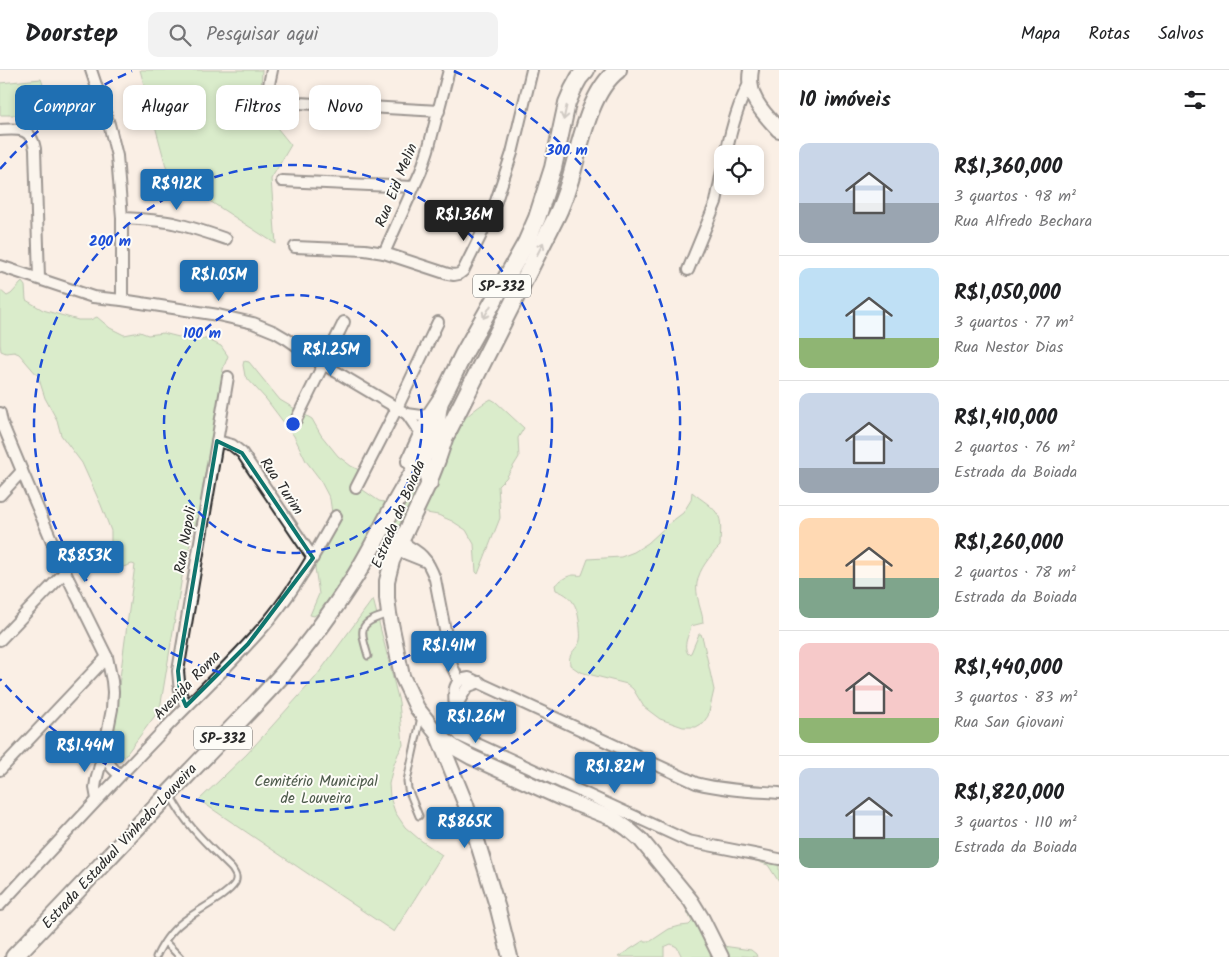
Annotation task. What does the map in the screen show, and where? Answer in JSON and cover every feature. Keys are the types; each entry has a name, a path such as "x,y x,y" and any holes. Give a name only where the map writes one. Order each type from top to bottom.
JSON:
{"main road":[{"name":"SP-332","path":"399,494 409,465 432,412 442,398 463,355 526,243 537,218 553,168 567,103 579,78 586,70"},
{"path":"751,70 749,84 752,93 766,116 779,130"},
{"name":"SP-332","path":"399,494 427,450 442,441 556,217 570,181 587,121 610,72"},
{"path":"454,374 472,382"},
{"name":"Estrada da Boiada","path":"442,398 438,421 442,441 429,483 390,566 387,581 389,614 402,676 408,691 438,735 455,748 470,757 614,820 627,828 641,840 691,901 722,957"},
{"path":"417,465 424,466 428,470 429,483"},
{"name":"Estrada Estadual Vinhedo-Louveira","path":"14,957 283,674 322,625 355,576 399,494"},
{"path":"438,735 466,804 489,877 510,957"},
{"path":"455,775 462,764 470,757"}],"street":[{"path":"91,70 109,124 117,156 122,218 122,300"},
{"path":"272,70 269,90 274,98 281,102 439,111"},
{"name":"Rua Eid Melin","path":"384,253 428,150 449,70"},
{"path":"295,247 365,250 384,253 448,274 454,275 462,271 480,237 504,180 532,70"},
{"path":"728,145 737,109 749,84"},
{"path":"0,130 24,130 31,136 35,149 39,278"},
{"path":"282,181 413,187"},
{"path":"688,270 717,195"},
{"path":"122,218 173,223 226,239"},
{"path":"0,266 93,297 218,315 253,323 275,332 398,408 407,414 416,427 442,441"},
{"path":"296,420 344,322"},
{"path":"356,488 398,408 438,322"},
{"name":"Rua Napoli","path":"186,706 180,692 178,671 228,377"},
{"path":"407,414 422,416 432,412"},
{"path":"1,419 65,572 107,657 112,681 112,709 96,781 97,799"},
{"name":"Rua Turim","path":"217,441 232,446 242,453 313,558"},
{"path":"0,495 22,471"},
{"name":"Avenida Roma","path":"0,905 97,799 272,617 313,558 336,516"},
{"path":"399,546 428,562 435,579 452,666 459,681"},
{"path":"0,640 65,572"},
{"path":"0,770 107,657"},
{"path":"455,709 454,691 459,681 469,678 696,783 721,788 779,793"},
{"path":"480,682 468,686 451,719 453,728 460,736 688,841 779,859"},
{"path":"104,750 110,767 120,775"}],"lane":[{"path":"368,656 362,633 364,627 368,622 389,614"},
{"path":"419,816 408,789 407,780 422,714"},
{"path":"156,957 178,926 227,892 232,887 236,878 236,874 232,869 192,829 177,809 169,793"},
{"path":"165,942 180,957"}],"highlighted area":[{"path":"217,441 242,453 313,558 248,644 186,706 180,692 178,671"}],"green space":[{"path":"140,70 262,70 261,85 216,85 216,130 279,130 291,145 271,179 276,244 168,174 156,130 206,130 206,85 144,85"},
{"path":"41,79 43,85 15,85 15,115 0,115 0,83"},
{"path":"22,282 25,286 26,300 43,310 78,320 90,320 97,317 110,328 124,335 140,332 148,335 163,333 187,339 206,339 221,346 228,356 223,369 217,425 199,514 191,537 189,550 186,553 160,709 122,760 115,759 110,753 135,565 120,566 111,546 111,531 101,505 82,463 61,435 57,420 45,398 38,376 19,354 1,351 0,290 7,296"},
{"path":"244,361 249,362 280,400 312,419 321,435 338,456 359,470 359,485 363,490 379,501 389,503 404,495 431,487 455,429 467,416 483,404 491,399 496,402 524,428 518,438 519,457 506,478 498,486 500,518 478,574 476,572 474,544 466,530 438,515 421,512 385,535 323,610 314,616 310,615 319,594 315,568 330,528 332,513 330,499 319,478 306,461 294,436 266,399 245,376"},
{"path":"692,492 711,506 717,513 721,527 720,546 709,558 697,583 697,596 703,623 691,626 686,643 688,654 691,653 699,634 701,634 714,690 708,716 703,723 696,727 683,727 660,719 644,707 633,689 627,684 580,672 570,665 570,657 580,638 577,609 567,596 556,590 555,585 569,576 582,575 588,559 621,557 634,552 648,543 683,513 691,500"},
{"name":"Cemitério Municipal de Louveira","path":"373,599 399,702 403,745 393,767 389,784 390,797 395,812 405,827 442,855 394,932 199,800 247,754 315,678"},
{"path":"741,856 779,859 779,882 768,865"},
{"path":"688,906 723,946 751,950 757,957 682,957 677,947 671,944 664,947 664,957 618,957 643,941 651,941 669,929 689,925 692,922 685,907"}]}
